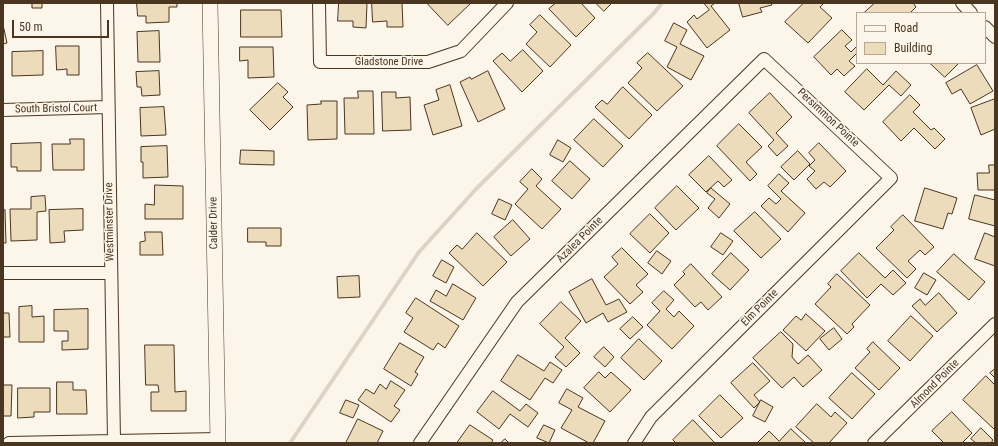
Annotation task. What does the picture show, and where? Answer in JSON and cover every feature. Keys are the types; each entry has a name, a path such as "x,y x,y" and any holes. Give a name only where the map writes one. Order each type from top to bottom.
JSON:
{"street":[{"name":"Westminster Drive","path":"107,3 114,441"},
{"name":"Calder Drive","path":"210,3 218,441"},
{"name":"Gladstone Drive","path":"319,3 320,62 428,62 461,51 508,3"},
{"path":"962,3 970,12"},
{"path":"986,28 995,37"},
{"name":"Persimmon Pointe","path":"764,59 892,178"},
{"name":"Azalea Pointe","path":"420,443 517,302 764,59"},
{"name":"South Bristol Court","path":"3,110 108,107"},
{"name":"Elm Pointe","path":"634,443 651,418 892,178"},
{"path":"3,273 111,273"},
{"name":"Almond Pointe","path":"874,443 995,324"},
{"path":"9,443 218,441"}],"building":[{"path":"10,3 42,3 42,8 32,8 32,4"},
{"path":"137,3 177,3 177,7 169,7 169,22 146,23 146,16 138,16"},
{"path":"339,3 367,3 366,28 353,27 353,21 338,21"},
{"path":"372,3 402,3 403,27 387,27 387,21 373,22"},
{"path":"427,3 471,3 448,25"},
{"path":"556,3 581,3 595,18 576,37 549,9"},
{"path":"596,3 612,3 604,11"},
{"path":"704,3 715,3 711,6 730,30 707,48 687,22 694,15 697,19 709,10"},
{"path":"739,3 771,3 772,5 760,8 762,12 743,17"},
{"path":"804,3 824,3 820,7 832,18 808,43 785,22"},
{"path":"875,3 913,3 916,7 911,12 865,12"},
{"path":"241,10 281,10 282,37 241,37"},
{"path":"540,15 571,45 550,67 526,44 537,32 530,25"},
{"path":"674,23 687,30 680,44 704,56 691,80 667,67 677,47 665,41"},
{"path":"4,29 7,43 3,44 3,30"},
{"path":"842,30 852,40 845,46 851,52 856,47 856,54 849,61 855,66 844,76 837,69 831,75 814,57"},
{"path":"159,31 160,62 138,62 137,32"},
{"path":"56,46 79,46 79,75 67,75 67,69 57,70"},
{"path":"240,47 273,47 274,77 248,78 248,60 240,61"},
{"path":"523,50 543,71 522,92 493,61 502,53 510,61"},
{"path":"43,51 43,75 12,76 12,52"},
{"path":"648,53 683,86 657,111 628,83 642,68 637,63"},
{"path":"931,64 958,64 945,77"},
{"path":"977,65 993,91 970,104 961,89 952,94 946,83"},
{"path":"867,69 883,85 896,71 911,85 901,96 889,85 864,110 845,92"},
{"path":"159,71 160,95 142,96 141,87 137,87 136,72"},
{"path":"488,71 505,109 478,122 460,82 470,77 471,79"},
{"path":"278,83 288,92 283,97 293,107 270,130 250,110"},
{"path":"450,85 462,126 433,135 424,105 439,100 436,90"},
{"path":"623,87 652,115 629,139 595,107 602,100 607,104"},
{"path":"358,91 373,91 374,134 345,134 344,98 358,98"},
{"path":"382,92 396,92 396,98 410,97 411,130 383,131"},
{"path":"770,93 792,117 776,133 788,146 777,156 768,146 774,140 749,113"},
{"path":"910,95 920,105 913,112 931,130 934,128 945,139 935,149 914,128 901,141 883,122"},
{"path":"995,99 995,129 981,135 971,108"},
{"path":"321,101 337,101 337,139 308,140 307,105 321,104"},
{"path":"164,107 166,135 141,136 140,108"},
{"path":"594,119 623,146 603,167 574,140"},
{"path":"739,124 762,147 746,162 757,174 750,181 717,146"},
{"path":"70,139 84,139 84,170 53,170 52,144 70,144"},
{"path":"558,140 571,148 563,162 550,155"},
{"path":"41,143 41,171 17,171 17,167 11,167 11,144"},
{"path":"819,143 846,171 830,187 824,182 816,189 807,179 815,171 809,166 815,160 809,153"},
{"path":"167,146 168,177 143,178 141,147"},
{"path":"241,150 274,151 274,165 240,164"},
{"path":"798,151 810,164 794,180 781,167"},
{"path":"709,156 732,180 724,187 718,181 706,192 689,175"},
{"path":"570,161 590,179 572,199 552,181"},
{"path":"989,165 995,165 995,190 978,190 977,173 989,173"},
{"path":"532,169 542,179 536,186 561,209 542,229 515,204 528,189 520,182"},
{"path":"779,174 789,183 781,191 805,213 788,232 761,206 769,198 776,204 781,199 768,186"},
{"path":"155,185 183,186 183,219 145,219 145,204 154,205"},
{"path":"677,186 699,208 676,230 655,208"},
{"path":"711,188 730,204 719,218 708,208 715,199 707,193"},
{"path":"925,188 957,198 952,214 948,213 943,229 915,221"},
{"path":"975,195 995,200 995,226 969,219"},
{"path":"45,196 46,211 37,212 37,240 11,241 10,209 31,209 31,197"},
{"path":"499,199 512,205 505,220 492,214"},
{"path":"83,209 83,230 64,231 65,242 50,243 49,210"},
{"path":"5,210 6,243 3,243 3,211"},
{"path":"755,212 781,239 761,258 734,231"},
{"path":"650,214 669,233 650,253 630,234"},
{"path":"903,215 934,247 925,255 920,250 908,261 916,269 907,278 876,248 894,230 891,227"},
{"path":"513,220 530,239 511,256 494,237"},
{"path":"248,228 281,228 281,246 266,246 266,242 248,242"},
{"path":"145,232 162,232 163,255 140,255 140,242 145,241"},
{"path":"477,233 507,262 483,286 449,253 457,245 462,249"},
{"path":"721,233 733,241 723,255 711,247"},
{"path":"985,233 995,237 995,266 975,259"},
{"path":"622,248 648,274 636,285 643,292 630,304 604,277 618,264 612,257"},
{"path":"657,251 671,261 662,274 648,263"},
{"path":"731,253 749,270 730,290 712,274"},
{"path":"859,253 885,278 893,270 906,283 893,295 881,284 867,298 841,271"},
{"path":"954,254 985,282 969,300 937,272"},
{"path":"442,260 454,267 446,283 433,276"},
{"path":"691,264 722,297 708,310 701,302 695,307 674,285 685,274 683,272"},
{"path":"924,273 936,280 927,295 915,288"},
{"path":"837,274 870,305 852,324 854,327 847,334 815,304 831,287 828,284"},
{"path":"359,276 360,297 338,298 337,277"},
{"path":"592,279 606,305 619,299 627,312 608,322 603,313 586,323 569,292"},
{"path":"453,284 476,298 463,320 430,301 436,290 446,296"},
{"path":"664,291 674,300 666,309 674,317 679,311 694,326 672,349 647,325 660,311 652,303"},
{"path":"939,293 957,313 937,332 912,306 920,299 925,305"},
{"path":"416,298 459,326 445,348 438,343 433,350 404,332 413,318 406,313"},
{"path":"561,302 581,321 565,338 580,353 566,367 555,357 564,347 540,324"},
{"path":"32,306 32,317 44,316 44,342 19,342 19,307"},
{"path":"88,309 88,349 62,350 62,341 68,341 68,331 54,331 54,310"},
{"path":"3,313 9,313 10,337 3,337"},
{"path":"806,314 825,331 806,351 783,330 796,316 801,320"},
{"path":"911,316 933,336 910,361 888,341"},
{"path":"633,317 643,327 630,339 620,329"},
{"path":"834,328 842,339 829,350 820,339"},
{"path":"781,332 793,344 792,357 798,364 808,355 822,370 803,387 794,377 782,388 753,358"},
{"path":"639,339 662,361 644,380 621,358"},
{"path":"873,342 900,368 879,390 855,368 870,352 867,349"},
{"path":"400,343 424,357 415,372 418,374 411,386 384,369"},
{"path":"145,345 174,345 175,392 186,391 186,411 151,411 151,392 159,392 158,385 146,385"},
{"path":"604,347 614,357 605,367 594,357"},
{"path":"518,355 544,371 550,362 562,370 553,383 545,378 530,400 501,381"},
{"path":"753,363 770,381 754,395 760,402 754,408 731,383"},
{"path":"995,369 995,378 990,373"},
{"path":"599,372 605,378 611,372 631,390 610,412 584,388"},
{"path":"852,373 875,394 852,419 829,398"},
{"path":"986,376 995,385 995,430 963,400"},
{"path":"391,381 405,390 394,406 400,410 391,422 358,400 366,389 374,394 380,384 386,389"},
{"path":"57,382 73,382 73,390 86,390 87,414 57,414"},
{"path":"3,385 12,385 11,416 3,416"},
{"path":"18,388 50,388 50,412 34,412 34,417 18,418"},
{"path":"567,389 583,398 578,407 605,421 593,443 589,443 561,428 572,410 559,403"},
{"path":"493,391 520,411 526,404 538,413 528,427 510,414 499,429 477,412"},
{"path":"720,395 743,418 721,438 699,416"},
{"path":"346,400 359,405 353,418 340,413"},
{"path":"761,400 773,407 765,422 753,416"},
{"path":"817,404 831,417 835,412 847,423 829,443 814,443 796,427"},
{"path":"952,412 972,433 962,443 944,443 932,431"},
{"path":"358,419 383,431 377,443 346,443"},
{"path":"693,420 715,443 676,443 673,440"},
{"path":"470,425 493,440 491,443 457,443"},
{"path":"544,425 555,430 549,443 537,438"},
{"path":"981,428 993,440 991,443 976,443 971,439"},
{"path":"791,429 806,443 757,443 769,431 779,441"},
{"path":"505,439 509,443 501,443"}],"waterway":[{"path":"290,443 419,252 477,188 654,13 662,3"}]}
